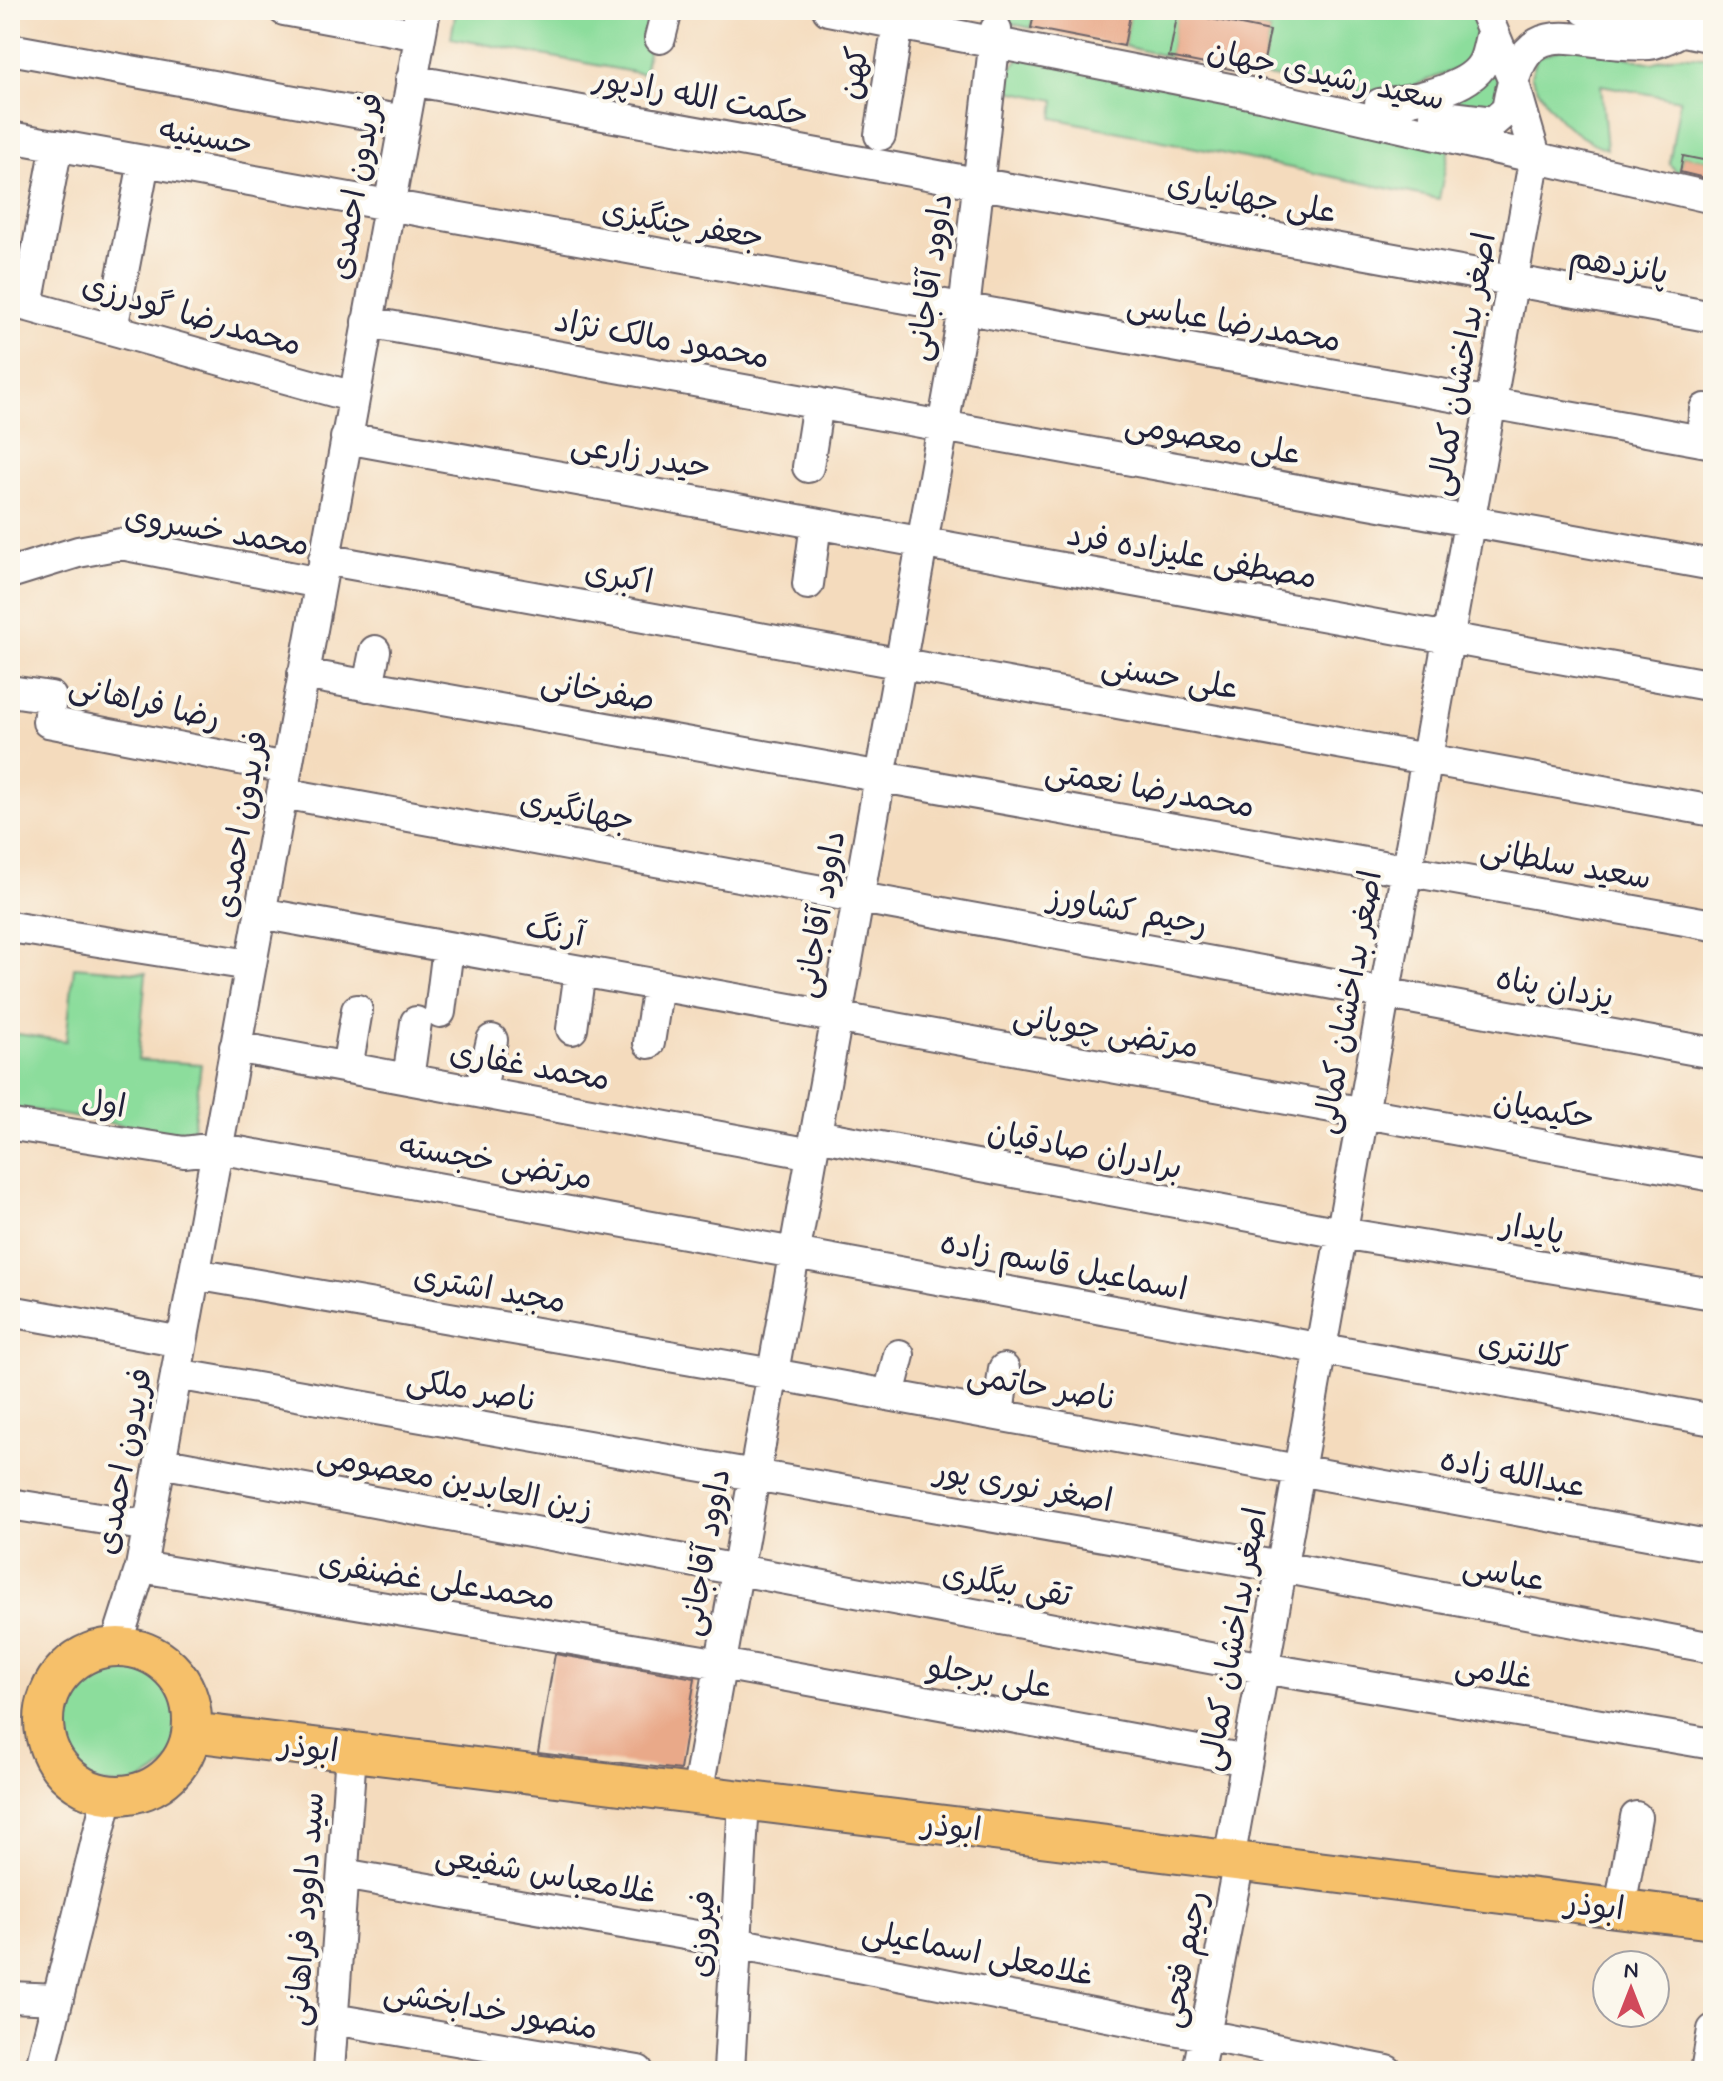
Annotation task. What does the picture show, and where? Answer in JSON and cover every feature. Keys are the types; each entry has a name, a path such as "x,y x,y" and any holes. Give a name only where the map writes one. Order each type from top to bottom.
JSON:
{"main road":[{"path":"115,1648 137,1650 157,1658 173,1672 189,1700 192,1732 185,1755 162,1780 131,1795 108,1795 68,1776 54,1760 46,1740 27,1716 48,1697 58,1677 74,1662 93,1652 115,1648"},
{"name":"ابوذر","path":"192,1732 1713,1920"}],"street":[{"path":"284,10 421,18"},
{"name":"سعید رشیدی جهان","path":"828,10 897,15 1713,198"},
{"path":"1585,10 1679,20 1713,37"},
{"name":"کهن","path":"880,135 897,15"},
{"name":"فریدون احمدی","path":"115,1648 141,1567 149,1526 421,18"},
{"name":"سعید رشیدی جهان","path":"995,36 1464,121 1493,122 1507,110 1512,77 1530,46 1560,34 1616,43 1653,44 1679,20"},
{"path":"1488,21 1512,77 1535,156"},
{"path":"1380,104 1419,99 1464,80 1483,65 1488,21"},
{"name":"داوود آقاجانی","path":"697,1795 964,310 995,36"},
{"path":"10,49 404,121"},
{"name":"حکمت الله رادپور","path":"411,80 978,183"},
{"name":"حسینیه","path":"10,137 388,206"},
{"path":"19,303 57,145"},
{"name":"اصغر بداخشان کمالی","path":"1234,1861 1263,1668 1535,156"},
{"path":"112,329 144,162"},
{"name":"علی جهانیاری","path":"978,183 1512,282"},
{"name":"جعفر چنگیزی","path":"388,206 964,310"},
{"name":"پانزدهم","path":"1512,282 1713,317"},
{"name":"محمدرضا گودرزی","path":"19,303 354,397"},
{"name":"محمدرضا عباسی","path":"964,310 1707,442"},
{"name":"محمود مالک نژاد","path":"367,322 944,426"},
{"path":"808,467 818,403"},
{"path":"1705,409 1707,442"},
{"name":"علی معصومی","path":"944,426 1713,565"},
{"name":"حیدر زارعی","path":"346,438 923,542"},
{"path":"808,584 816,523"},
{"name":"مصطفی علیزاده فرد","path":"923,542 1713,686"},
{"name":"محمد خسروی","path":"10,573 78,552 121,544 322,571"},
{"name":"اکبری","path":"322,571 901,663"},
{"path":"368,686 375,651"},
{"name":"علی حسنی","path":"901,663 1713,811"},
{"name":"صفرخانی","path":"303,674 880,777"},
{"name":"رضا فراهانی","path":"10,691 51,697 48,722 284,780"},
{"name":"محمدرضا نعمتی","path":"880,777 1407,871"},
{"name":"جهانگیری","path":"284,780 858,898"},
{"name":"سعید سلطانی","path":"1407,871 1713,925"},
{"name":"رحیم کشاورز","path":"858,898 1385,993"},
{"name":"آرنگ","path":"260,913 837,1018"},
{"path":"10,927 250,965"},
{"path":"408,1079 448,948"},
{"path":"572,1029 580,971"},
{"path":"649,1043 658,985"},
{"name":"یزدان پناه","path":"1385,993 1713,1053"},
{"path":"347,1068 357,1010"},
{"name":"مرتضی چوپانی","path":"837,1018 1363,1113"},
{"path":"480,1092 492,1040"},
{"name":"محمد غفاری","path":"235,1047 480,1092 814,1144"},
{"name":"حکیمیان","path":"1363,1113 1713,1176"},
{"name":"اول","path":"13,1125 184,1152"},
{"name":"برادران صادقیان","path":"814,1144 1341,1233"},
{"name":"مرتضی خجسته","path":"184,1152 217,1148 795,1250"},
{"name":"پایدار","path":"1341,1233 1713,1294"},
{"name":"اسماعیل قاسم زاده","path":"795,1250 1320,1351"},
{"name":"مجید اشتری","path":"195,1274 773,1374"},
{"path":"10,1311 182,1342"},
{"name":"کلانتری","path":"1320,1351 1713,1420"},
{"path":"889,1395 899,1355"},
{"path":"998,1415 1004,1369"},
{"name":"ناصر ملکی","path":"176,1374 755,1474"},
{"name":"ناصر حاتمی","path":"773,1374 1299,1469"},
{"name":"زین العابدین معصومی","path":"160,1462 737,1571"},
{"name":"عبدالله زاده","path":"1299,1469 1713,1546"},
{"name":"اصغر نوری پور","path":"755,1474 1281,1567"},
{"path":"10,1504 149,1526"},
{"name":"محمدعلی غضنفری","path":"141,1567 721,1664"},
{"name":"عباسی","path":"1281,1567 1713,1648"},
{"name":"تقی بیگلری","path":"737,1571 1263,1668"},
{"name":"علی برجلو","path":"721,1664 1247,1760"},
{"name":"غلامی","path":"1263,1668 1713,1744"},
{"name":"سید داوود فراهانی","path":"329,2071 351,1752"},
{"path":"40,2071 108,1795"},
{"name":"فیروزی","path":"729,2071 744,1800"},
{"path":"1620,1908 1636,1817"},
{"name":"رحیم فتحی","path":"1198,2071 1234,1861"},
{"name":"غلامعباس شفیعی","path":"343,1874 736,1943"},
{"name":"غلامعلی اسماعیلی","path":"736,1943 1387,2071"},
{"path":"10,1997 58,1999"},
{"name":"منصور خدابخشی","path":"333,2019 638,2071"},
{"path":"1709,2068 1713,2030"}],"green space":[{"path":"456,10 656,10 644,74 451,38"},
{"path":"987,10 1035,10 1031,28 986,18"},
{"path":"1131,10 1477,10 1480,24 1470,64 1399,91 1365,93 1261,75 1270,31 1179,12 1169,57 1124,46"},
{"path":"1571,45 1652,63 1678,55 1713,58 1713,162 1683,156 1679,174 1669,164 1680,100 1601,85 1607,149 1571,129 1553,111 1531,76 1537,57"},
{"path":"1021,58 1450,143 1439,199 1053,118 1055,100 1004,90 1008,71"},
{"path":"1499,71 1497,109 1429,107 1491,74"},
{"path":"74,967 146,973 138,1060 201,1064 192,1137 26,1109 10,1112 10,1033 66,1041"},
{"path":"118,1655 143,1660 164,1674 178,1695 183,1720 178,1745 164,1766 143,1780 118,1785 93,1780 72,1766 58,1745 53,1720 58,1695 72,1674 93,1660"}],"building":[{"path":"1035,10 1131,10 1124,46 1031,28"},
{"path":"1178,12 1270,31 1261,75 1169,57"},
{"path":"1683,156 1713,162 1713,180 1680,172"},
{"path":"555,1654 695,1678 680,1770 538,1753"}]}
